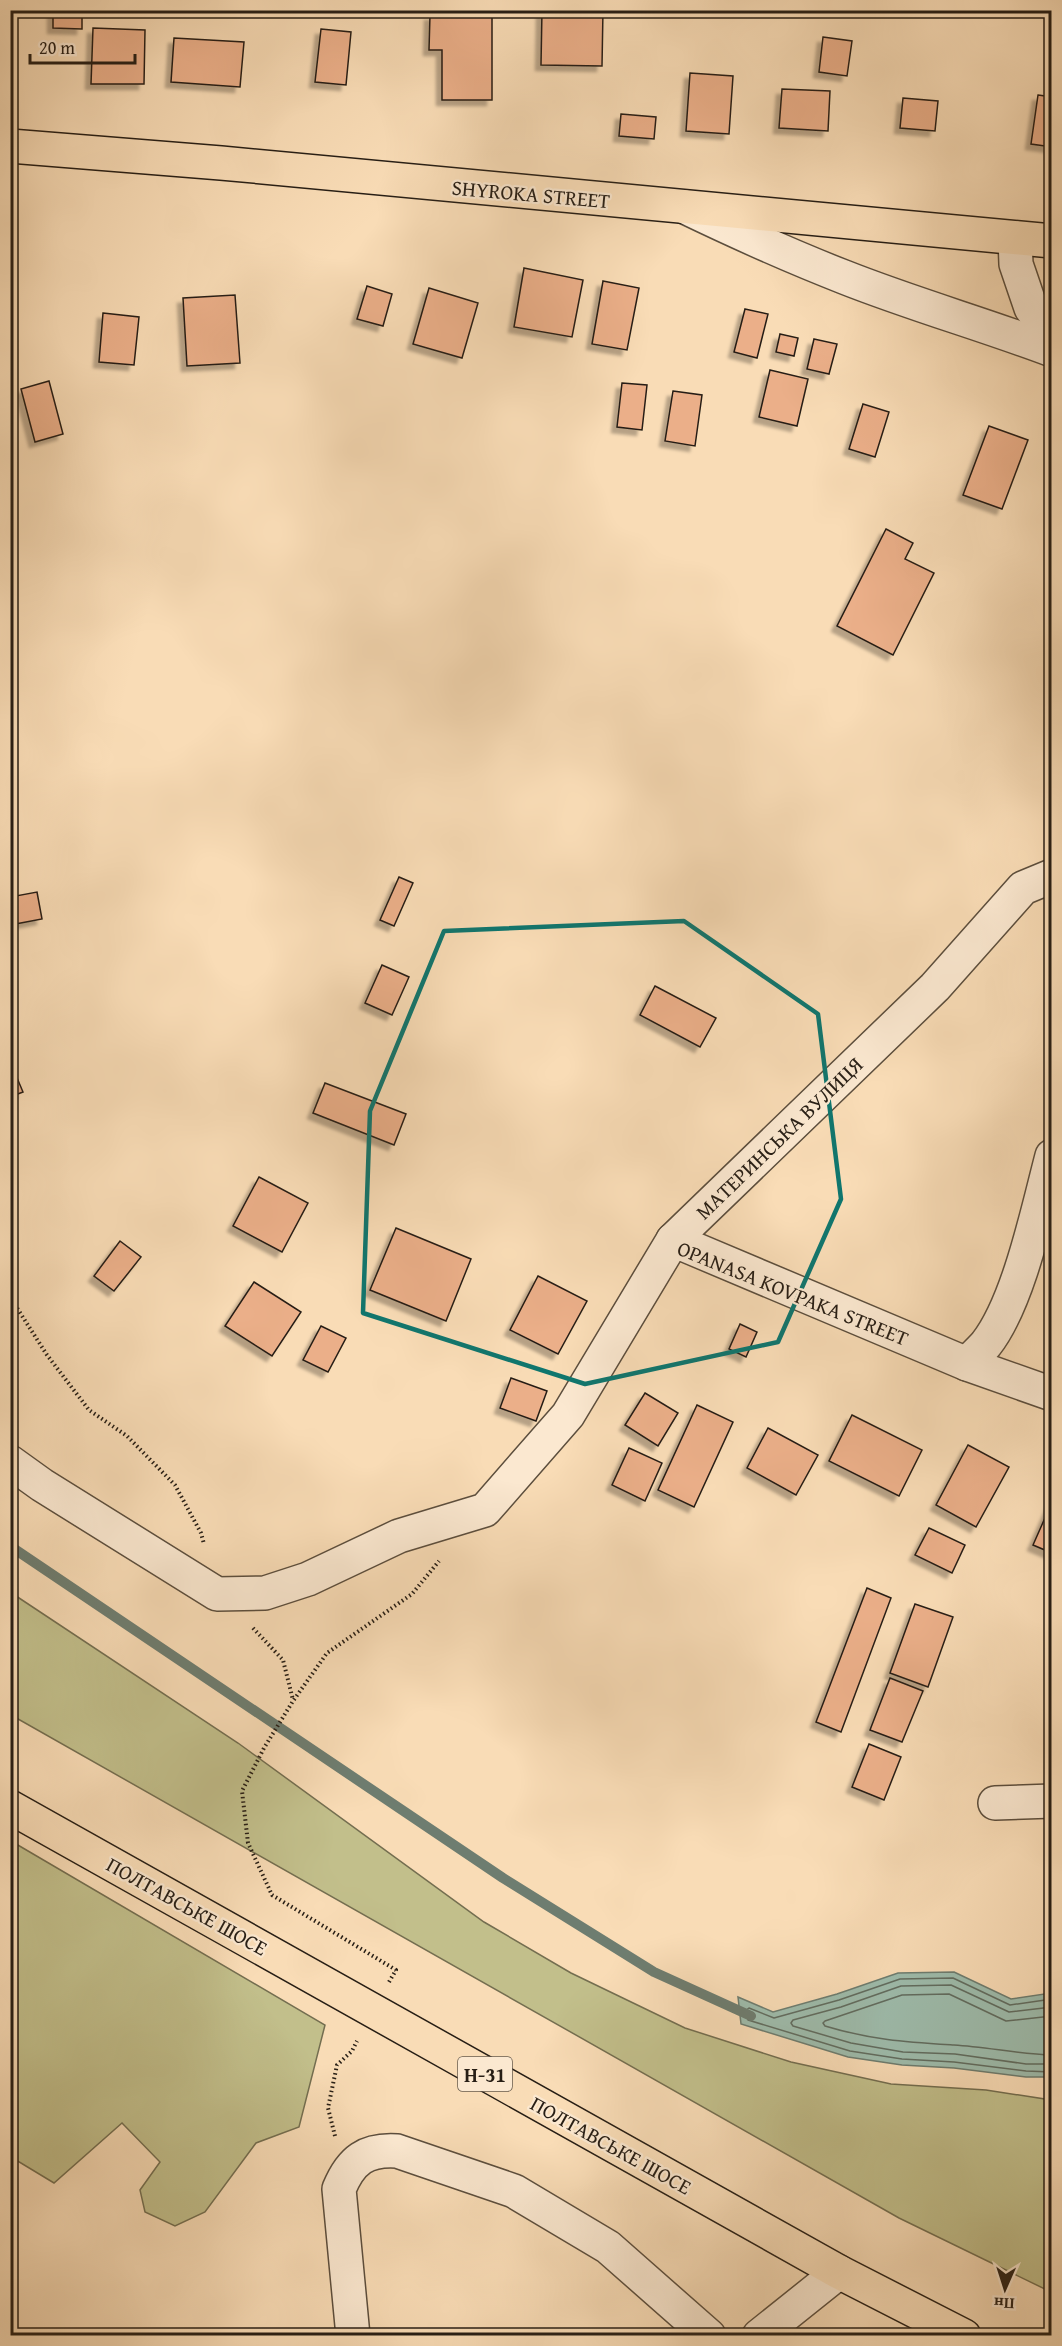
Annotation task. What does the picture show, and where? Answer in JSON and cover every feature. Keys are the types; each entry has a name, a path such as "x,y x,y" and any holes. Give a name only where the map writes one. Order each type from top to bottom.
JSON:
{"main road":[{"name":"SHYROKA STREET","path":"10,146 210,162 1052,241"},
{"name":"ПОЛТАВСЬКЕ ШОСЕ","path":"10,1807 839,2272 964,2336"}],"street":[{"path":"685,207 736,232 846,278 981,323 1052,350"},
{"path":"1015,238 1016,264 1031,308 1052,335"},
{"name":"МАТЕРИНСЬКА ВУЛИЦЯ","path":"673,1240 935,987 1023,888 1052,876"},
{"path":"967,1364 986,1343 1005,1312 1025,1254 1052,1156"},
{"name":"OPANASA KOVPAKA STREET","path":"218,1594 265,1593 308,1579 399,1536 485,1510 568,1415 673,1240 967,1364 1052,1394"},
{"path":"10,1461 42,1485 218,1594"},
{"path":"995,1803 1052,1802"},
{"path":"353,2336 339,2189 345,2174 354,2163 367,2154 382,2150 398,2151 514,2191 608,2247 709,2336"},
{"path":"759,2336 839,2272"}],"path":[{"path":"10,1298 47,1355 89,1410 127,1436 175,1485 201,1533 218,1594 283,1660 293,1701"},
{"path":"396,1970 272,1895 248,1843 243,1791 264,1748 293,1701 327,1653 412,1594 440,1560"},
{"path":"345,2174 328,2108 337,2065 352,2051"}],"highlighted area":[{"path":"684,921 818,1014 841,1199 778,1342 585,1384 363,1313 370,1111 444,931"}],"shaded area":[{"path":"10,1592 238,1743 484,1922 571,1973 685,2028 791,2062 891,2084 986,2090 1051,2100 1051,2292 899,2218 11,1715"},
{"path":"11,1841 325,2025 299,2127 256,2143 205,2212 175,2226 145,2212 140,2190 160,2162 122,2123 54,2183 11,2157"}],"water":[{"path":"954,1972 1011,1999 1051,1993 1051,2077 1026,2077 954,2068 902,2065 848,2057 741,2024 738,1997 773,2012 837,1994 898,1973"}],"building":[{"path":"53,10 82,10 82,29 53,28"},
{"path":"542,10 603,10 602,66 541,65"},
{"path":"430,15 492,15 492,100 442,100 442,50 429,50"},
{"path":"93,28 145,30 144,84 91,84"},
{"path":"321,29 351,32 346,85 315,82"},
{"path":"823,37 852,41 847,76 819,72"},
{"path":"174,38 244,42 240,87 171,82"},
{"path":"690,73 733,76 729,134 686,131"},
{"path":"782,89 830,91 828,131 779,128"},
{"path":"1038,95 1052,97 1052,147 1031,144"},
{"path":"903,98 938,101 935,131 900,128"},
{"path":"621,114 656,117 654,139 619,136"},
{"path":"524,268 583,280 572,337 514,327"},
{"path":"603,281 639,288 627,350 592,344"},
{"path":"367,286 392,294 383,326 357,319"},
{"path":"429,288 478,303 462,358 413,344"},
{"path":"235,295 240,363 187,366 183,298"},
{"path":"745,309 768,314 757,358 734,352"},
{"path":"103,313 139,317 134,365 99,362"},
{"path":"780,334 798,338 794,356 776,352"},
{"path":"814,339 837,344 829,374 807,369"},
{"path":"770,370 808,379 797,426 759,417"},
{"path":"49,381 63,434 35,442 21,389"},
{"path":"622,383 647,385 642,430 617,427"},
{"path":"673,391 702,395 695,446 665,441"},
{"path":"863,404 889,412 875,457 849,449"},
{"path":"989,426 1028,440 1002,509 963,495"},
{"path":"886,529 913,543 905,559 934,573 893,655 837,626"},
{"path":"399,877 413,883 394,926 380,920"},
{"path":"37,892 42,919 10,925 10,897"},
{"path":"382,965 409,977 392,1015 365,1003"},
{"path":"655,986 716,1018 700,1047 640,1015"},
{"path":"12,1066 23,1092 10,1097 10,1067"},
{"path":"325,1083 406,1114 394,1145 313,1113"},
{"path":"259,1177 308,1203 282,1252 233,1226"},
{"path":"396,1228 471,1259 446,1321 370,1290"},
{"path":"120,1241 141,1257 114,1291 94,1276"},
{"path":"538,1276 587,1301 558,1354 510,1330"},
{"path":"254,1282 301,1312 272,1356 225,1326"},
{"path":"740,1324 757,1332 746,1357 729,1349"},
{"path":"321,1326 346,1338 328,1372 303,1360"},
{"path":"511,1378 547,1391 536,1421 500,1408"},
{"path":"645,1393 678,1413 658,1446 625,1425"},
{"path":"697,1405 733,1422 694,1507 658,1490"},
{"path":"852,1415 922,1450 899,1496 829,1461"},
{"path":"768,1428 818,1455 796,1495 747,1468"},
{"path":"968,1445 1009,1467 976,1527 936,1505"},
{"path":"629,1448 662,1463 645,1501 612,1485"},
{"path":"1052,1502 1052,1553 1033,1545"},
{"path":"929,1528 965,1545 952,1573 915,1555"},
{"path":"867,1588 891,1598 841,1732 816,1722"},
{"path":"915,1604 953,1617 928,1687 890,1673"},
{"path":"890,1678 923,1691 902,1742 870,1730"},
{"path":"869,1744 901,1757 884,1800 852,1787"}],"waterway":[{"path":"10,1546 503,1878 654,1972 751,2016"}]}
